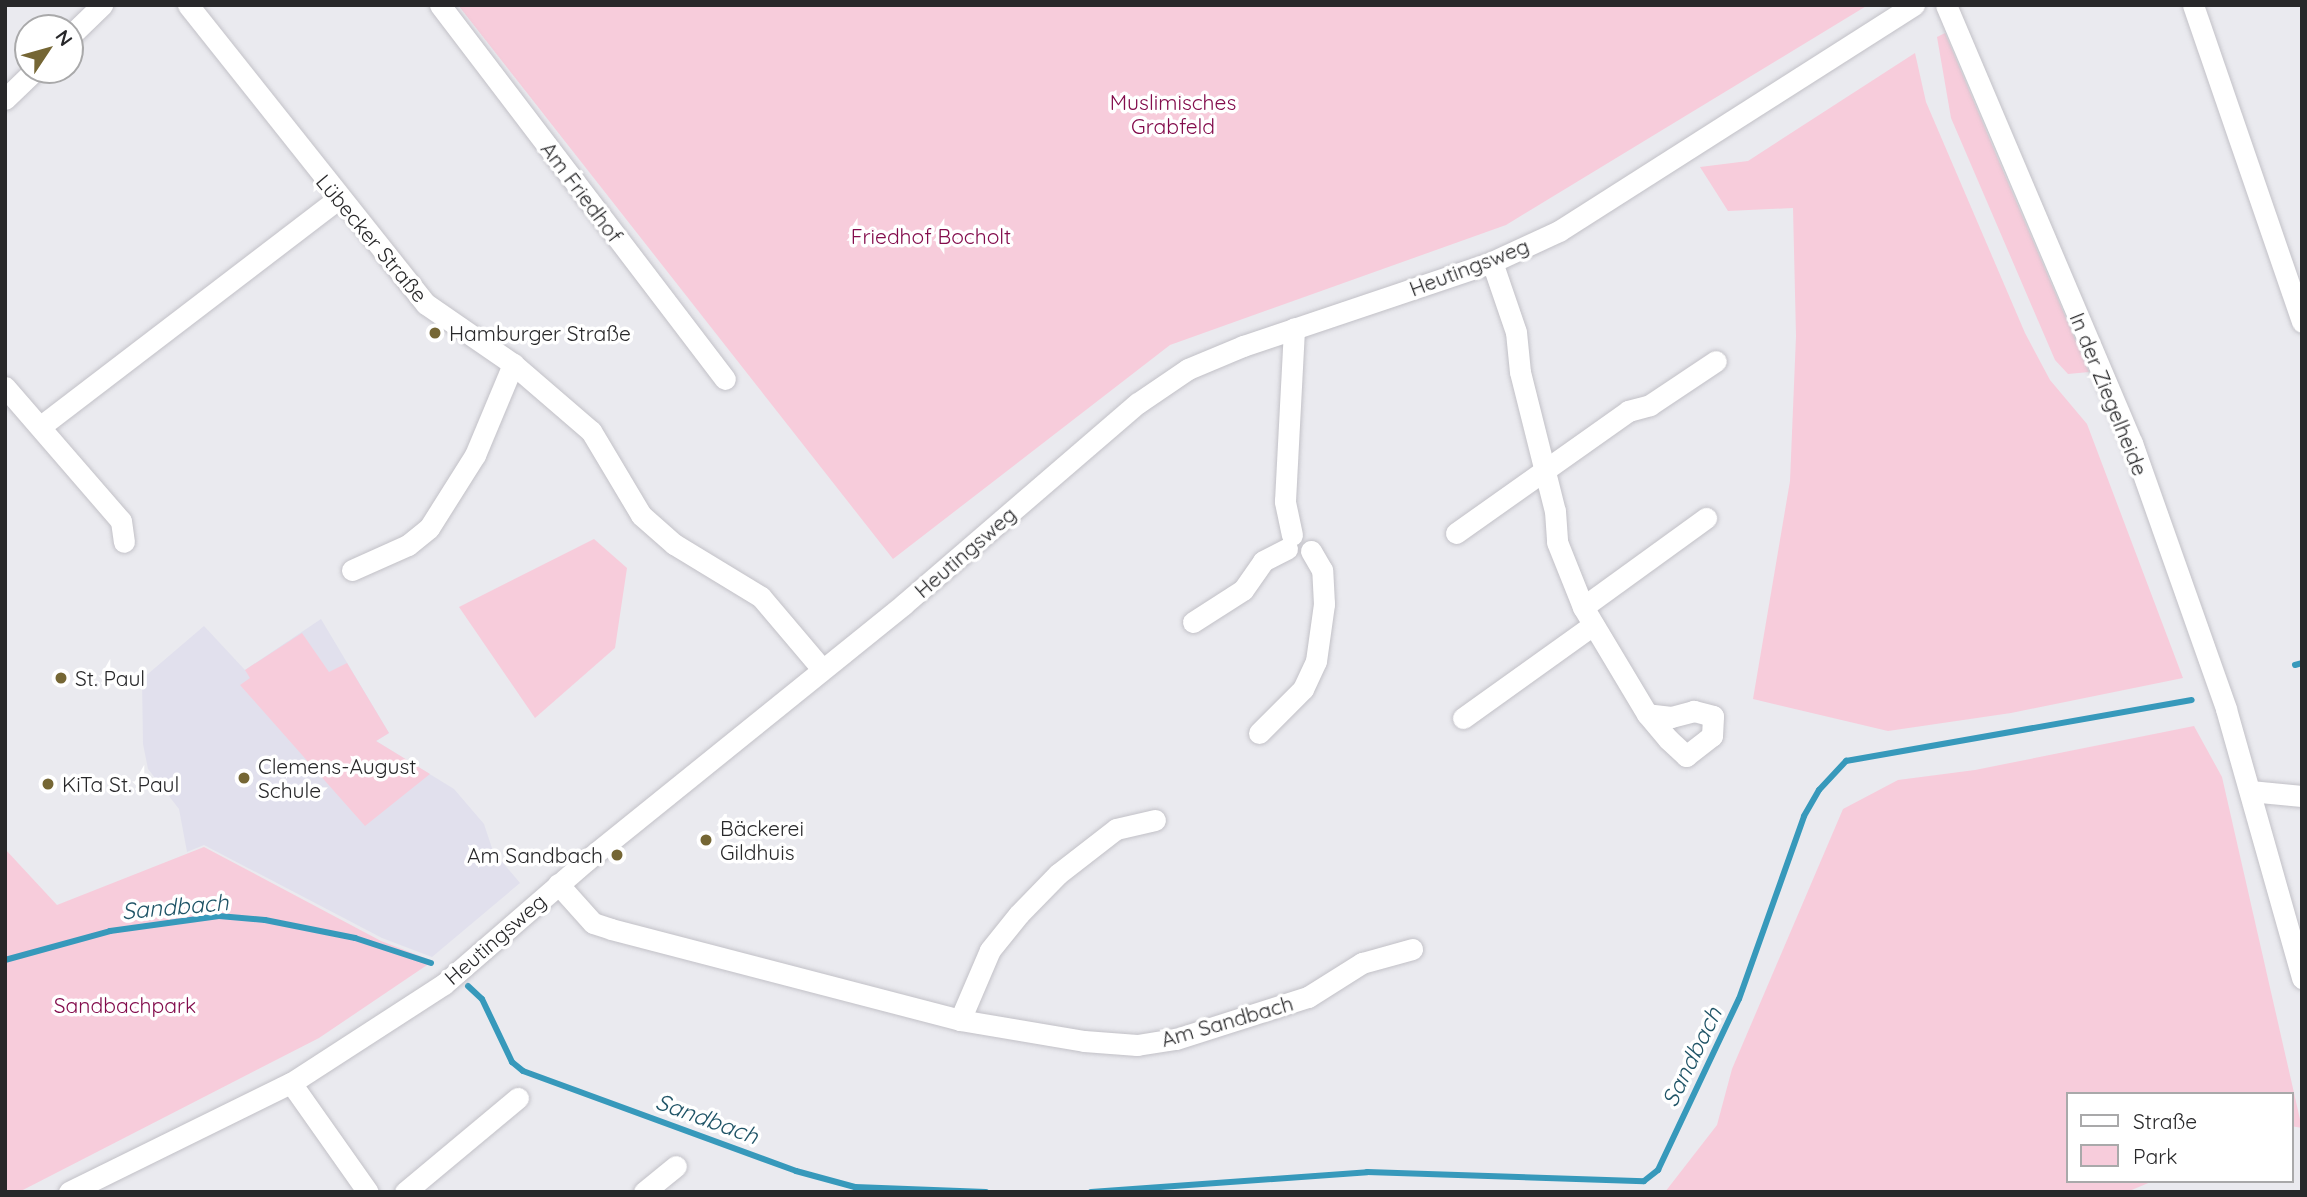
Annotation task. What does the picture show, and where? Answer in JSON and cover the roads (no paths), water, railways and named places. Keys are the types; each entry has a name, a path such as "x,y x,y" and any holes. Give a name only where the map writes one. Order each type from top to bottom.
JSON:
{"street":[{"path":"84,23 103,5"},
{"name":"Lübecker Straße","path":"188,5 338,199 426,304 513,364 591,431 641,515 674,544 761,597 822,669"},
{"name":"Am Friedhof","path":"440,5 725,379"},
{"name":"Heutingsweg","path":"69,1192 290,1083 444,984 558,884 822,669 1138,403 1188,369 1294,328 1492,262 1571,223 1914,5"},
{"name":"In der Ziegelheide","path":"1946,5 2132,443 2264,833 2302,978"},
{"path":"2193,5 2302,322"},
{"path":"5,99 21,84"},
{"path":"41,426 338,199"},
{"path":"1492,262 1516,332 1520,372 1555,511 1557,542 1588,616 1647,714"},
{"path":"1259,733 1303,689 1316,661 1323,593 1322,570 1311,551 1301,559 1290,542 1285,501 1294,328"},
{"path":"1455,533 1543,468 1628,411 1650,405 1716,361"},
{"path":"352,570 408,545 429,528 475,455 513,364"},
{"path":"5,387 121,521 124,542"},
{"path":"1463,718 1706,518"},
{"path":"1193,622 1243,590 1263,561 1290,542"},
{"path":"2250,791 2302,796"},
{"path":"960,1020 990,950 1019,914 1058,874 1116,829 1155,820"},
{"name":"Am Sandbach","path":"558,884 593,923 960,1020 1084,1041 1137,1045 1176,1040 1308,997 1362,963 1412,949"},
{"path":"290,1083 368,1192"},
{"path":"405,1192 518,1098"},
{"path":"644,1192 676,1166"}],"waterway":[{"name":"Sandbach","path":"2295,665 2302,663"},
{"name":"Sandbach","path":"1091,1192 1367,1172 1644,1181 1658,1170 1739,999 1804,816 1819,790 1846,761 2192,700"},
{"name":"Sandbach","path":"5,960 110,931 219,916 265,920 355,938 431,963"},
{"name":"Sandbach","path":"468,986 482,999 512,1062 523,1071 796,1171 855,1187 986,1192"}],"place":[{"name":"Hamburger Straße","path":"435,333"},
{"name":"St. Paul","path":"61,678"},
{"name":"Clemens-August Schule","path":"244,778"},
{"name":"KiTa St. Paul","path":"48,784"},
{"name":"Bäckerei Gildhuis","path":"706,840"},
{"name":"Am Sandbach","path":"617,855"}],"park label":[{"name":"Muslimisches Grabfeld","path":"1173,114"},
{"name":"Friedhof Bocholt","path":"931,236"},
{"name":"Sandbachpark","path":"125,1005"}]}
